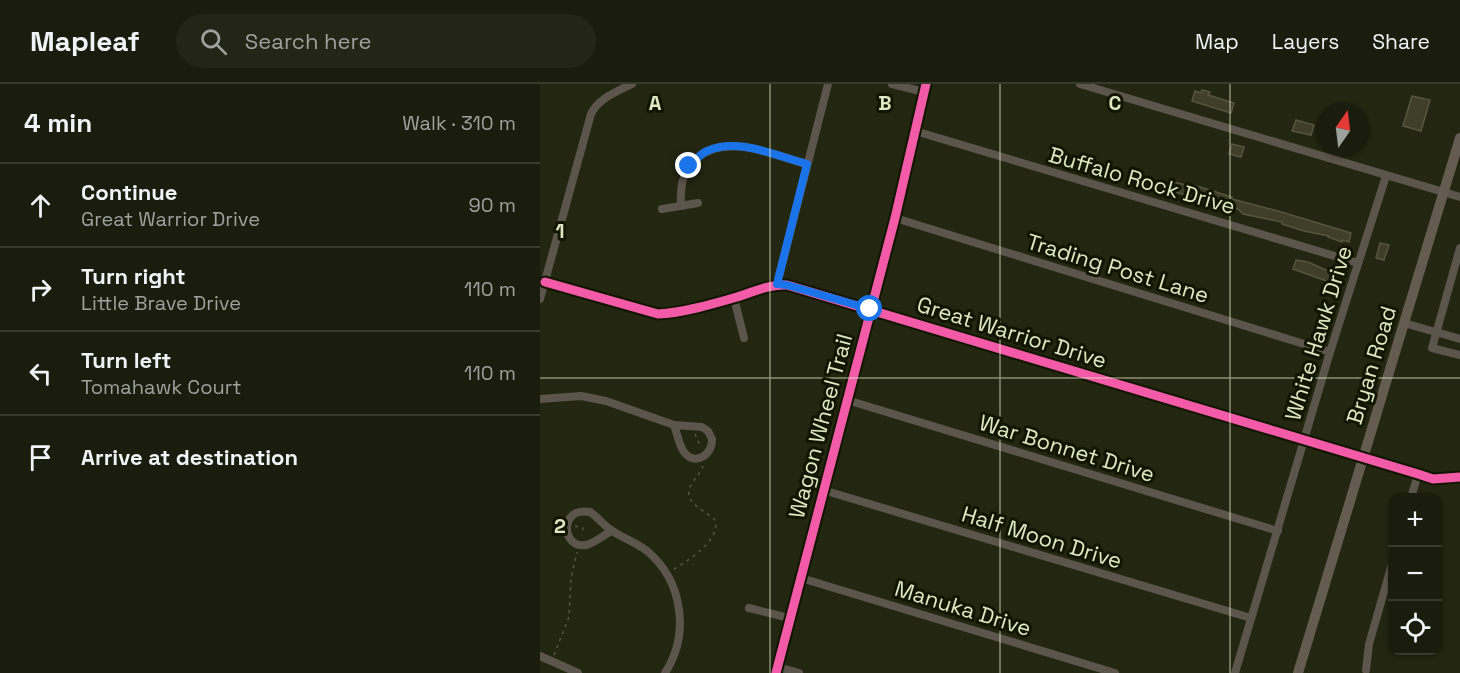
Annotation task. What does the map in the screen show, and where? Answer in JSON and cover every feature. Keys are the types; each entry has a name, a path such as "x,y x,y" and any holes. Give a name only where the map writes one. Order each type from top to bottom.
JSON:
{"main road":[{"name":"Bryan Road","path":"1298,673 1460,138"}],"street":[{"path":"540,299 591,114 601,100 632,84"},
{"path":"545,282 658,314 676,313 777,284 828,84"},
{"path":"892,84 925,88"},
{"path":"1080,84 1460,197"},
{"name":"Wagon Wheel Trail","path":"777,670 895,218 925,88"},
{"name":"Buffalo Rock Drive","path":"915,131 1358,262"},
{"path":"681,206 680,187 689,166 704,152 721,146 744,147 807,164"},
{"name":"White Hawk Drive","path":"1235,673 1330,351 1386,176"},
{"path":"662,209 698,203"},
{"name":"Trading Post Lane","path":"895,218 1330,351"},
{"path":"1460,248 1432,348 1460,355"},
{"name":"Great Warrior Drive","path":"777,284 870,309 1433,479 1460,477"},
{"path":"734,298 744,338"},
{"path":"1404,323 1460,338"},
{"path":"540,399 572,396 598,399 674,425 705,429 712,438 713,445 710,452 701,458 687,454 683,450 674,425"},
{"name":"War Bonnet Drive","path":"847,400 1278,531"},
{"path":"1412,493 1418,474"},
{"name":"Half Moon Drive","path":"823,490 1251,618"},
{"path":"611,531 593,542 582,545 569,537 567,527 573,515 585,511 594,515 611,531 647,552 663,569 672,585 680,610 679,637 674,656 665,673"},
{"name":"Manuka Drive","path":"801,578 1115,673"},
{"path":"1365,670 1369,644 1388,578"},
{"path":"749,608 789,618"},
{"path":"540,656 578,673"},
{"path":"777,670 799,673"}],"path":[{"path":"693,430 699,440 702,453"},
{"path":"671,571 705,546 716,527 716,520 694,504 689,497 689,489 701,472 703,462"},
{"path":"571,524 583,528 580,540"},
{"path":"553,656 570,612 571,578 578,549"}],"building":[{"path":"1202,90 1210,92 1208,95 1234,103 1231,113 1192,101 1195,91 1201,93"},
{"path":"1412,96 1430,100 1421,131 1403,126"},
{"path":"1296,120 1314,125 1311,135 1292,131"},
{"path":"1232,144 1244,147 1241,157 1229,154"},
{"path":"1170,181 1194,187 1194,185 1232,197 1232,199 1351,233 1349,242 1304,231 1282,224 1282,222 1243,214 1238,209 1167,190"},
{"path":"1380,243 1389,245 1384,260 1376,258"},
{"path":"1296,260 1308,262 1337,275 1335,284 1293,269"}],"cycle path":[{"path":"776,673 895,218 926,84"},
{"path":"545,282 658,314 698,308 768,287 787,285 1433,479 1460,477"}],"route":[{"path":"689,166 704,152 721,146 744,147 807,164 777,284 870,309"}]}
